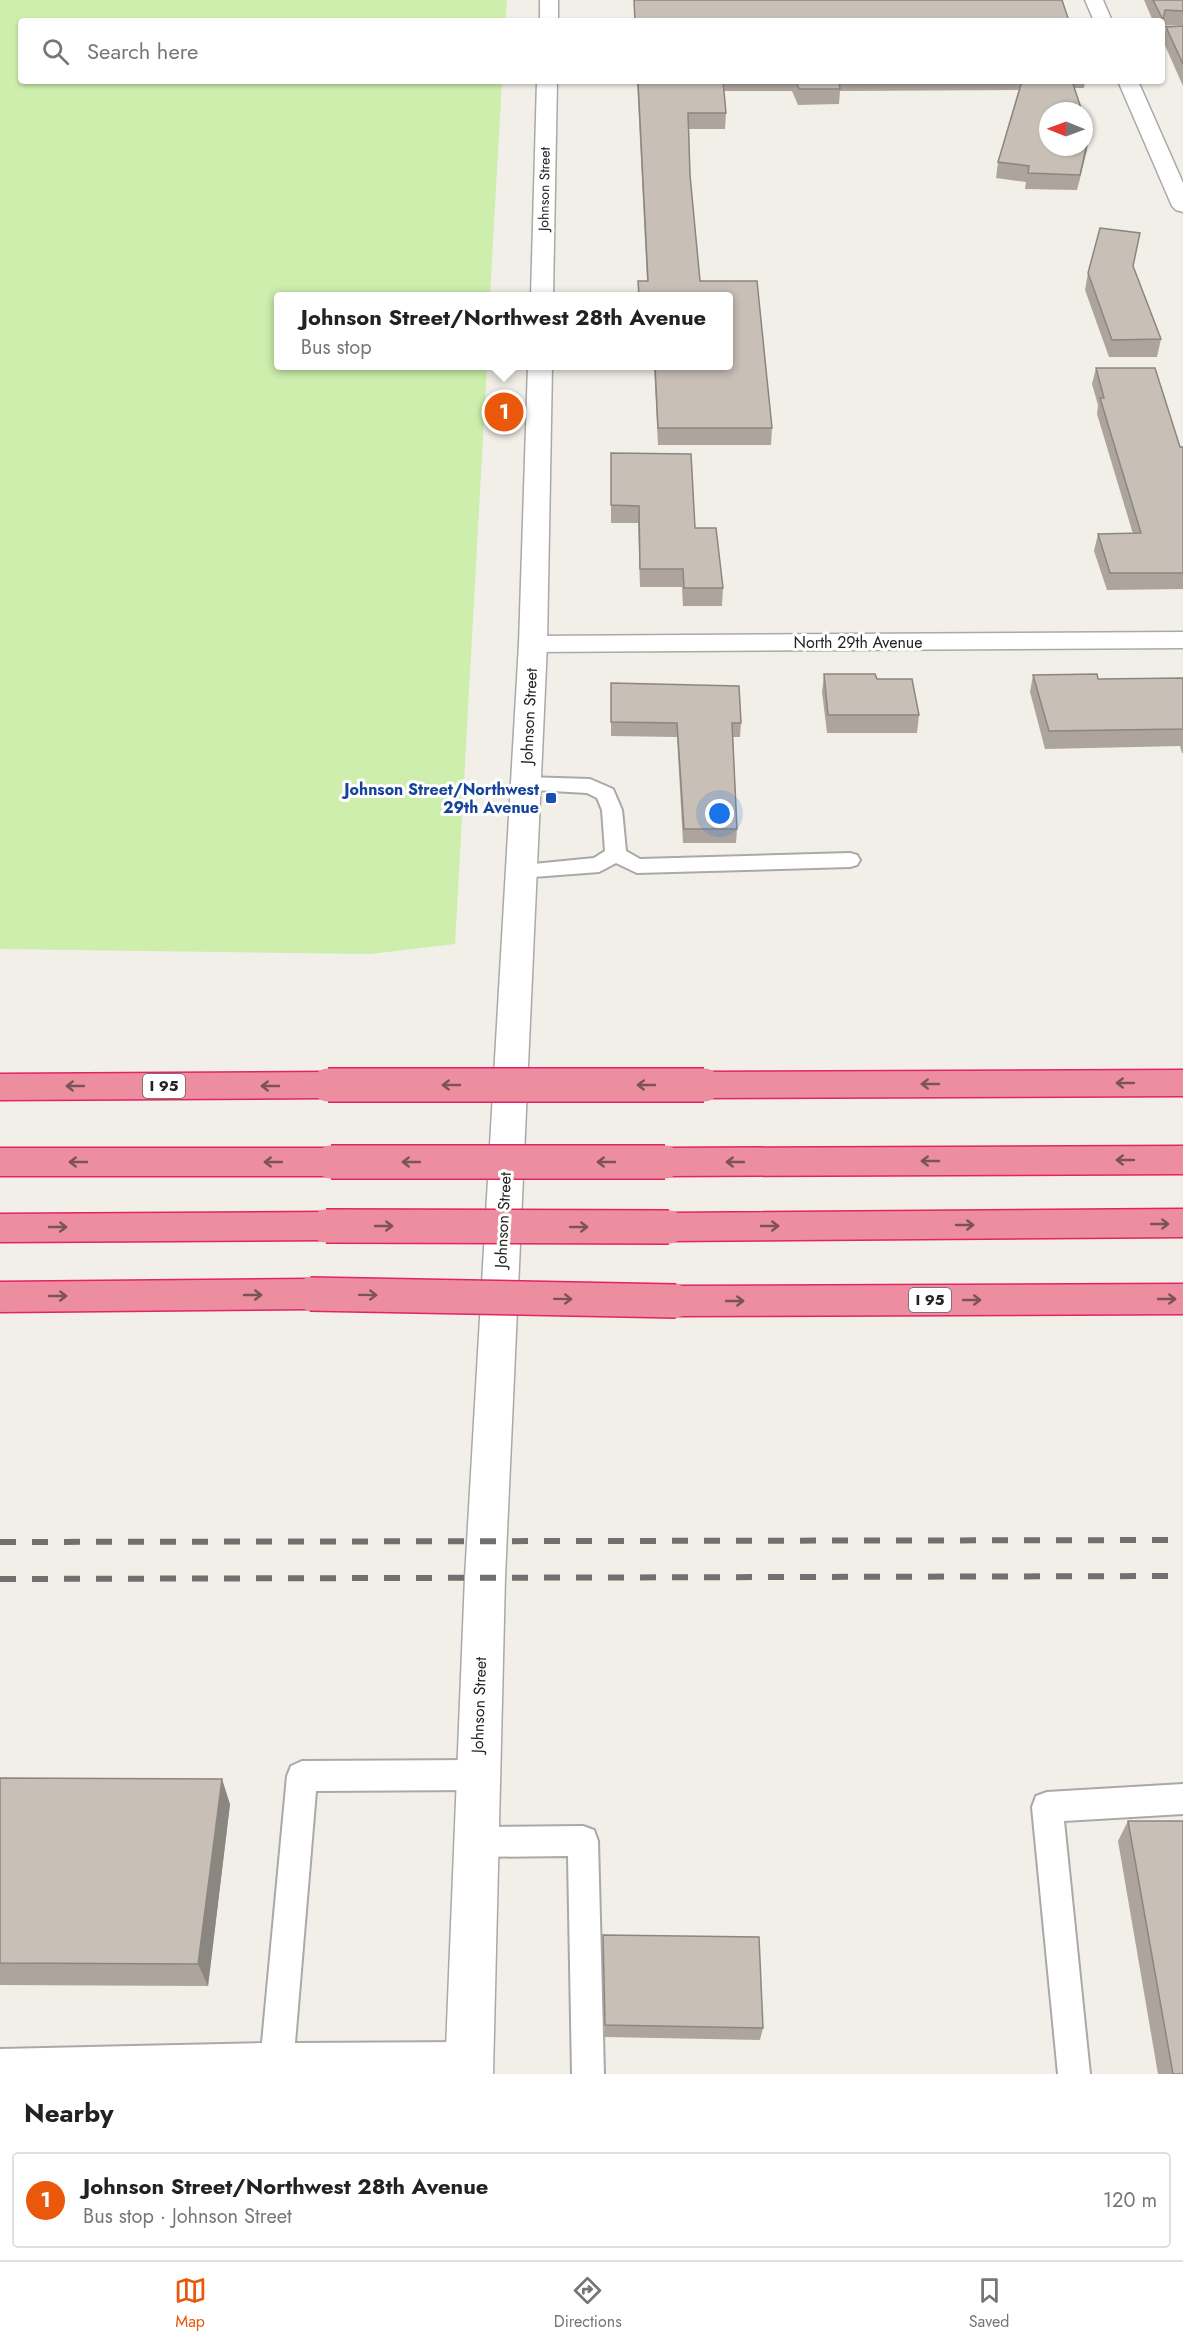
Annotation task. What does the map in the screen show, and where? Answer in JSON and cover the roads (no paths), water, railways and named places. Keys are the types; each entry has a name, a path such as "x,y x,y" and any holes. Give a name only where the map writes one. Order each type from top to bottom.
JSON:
{"highway":[{"name":"I 95","path":"0,1087 1183,1083"},
{"path":"0,1162 1183,1160"},
{"path":"0,1228 1183,1224"},
{"name":"I 95","path":"0,1297 310,1294 676,1301 1183,1299"}],"street":[{"path":"549,0 549,18"},
{"path":"1094,0 1102,18"},
{"path":"1165,33 1183,33"},
{"name":"Johnson Street","path":"542,292 547,84"},
{"path":"1129,84 1183,206"},
{"name":"Johnson Street","path":"469,2066 476,1775 533,644 540,370"},
{"name":"North 29th Avenue","path":"533,644 1183,640"}],"lane":[{"path":"525,784 590,786 606,794 612,810 616,854"},
{"path":"616,854 637,866 850,860"},
{"path":"520,871 599,865 616,854"},
{"path":"276,2066 302,1776 476,1775"},
{"path":"1074,2074 1047,1807 1183,1799"},
{"path":"475,1842 583,1841 588,2074"},
{"path":"0,2065 114,2069 469,2066"}],"railway":[{"path":"0,1542 1183,1540"},
{"path":"0,1579 1183,1576"}],"place":[{"name":"Johnson Street/Northwest 28th Avenue","path":"504,412"},
{"name":"Johnson Street/Northwest 29th Avenue","path":"551,798"}]}
